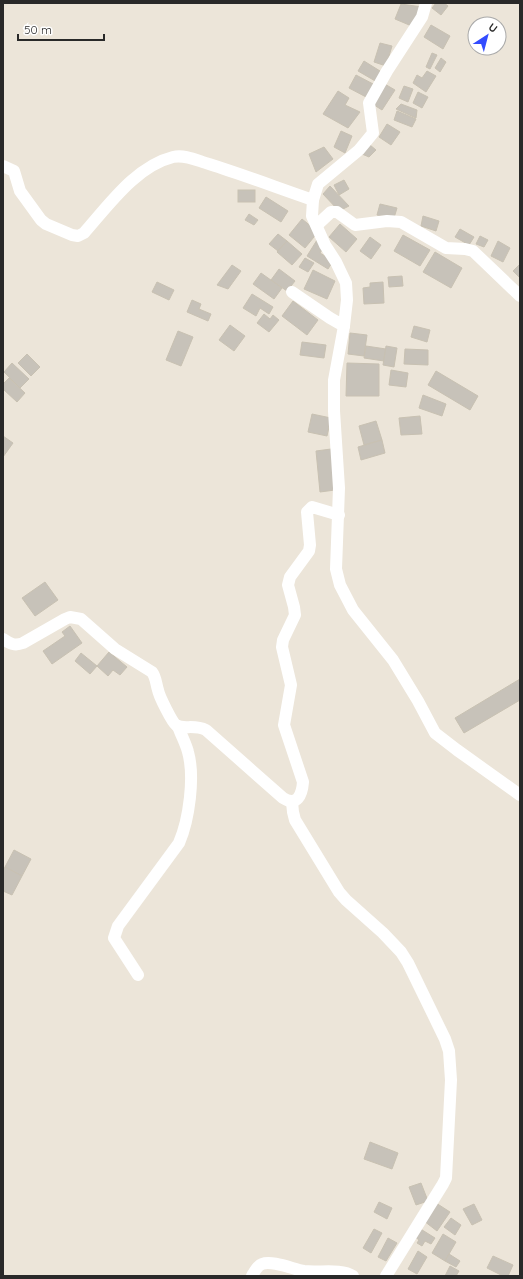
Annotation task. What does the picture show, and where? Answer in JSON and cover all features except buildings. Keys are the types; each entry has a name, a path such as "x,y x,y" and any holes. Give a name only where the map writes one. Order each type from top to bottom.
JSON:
{"street":[{"path":"426,3 422,17 387,71 369,103 373,133 359,150 334,169 318,184 313,200 312,216 325,245 336,262 346,283 347,300 344,326 334,380 339,515 336,569 340,585 353,610 393,660 418,701 435,733 520,795"},
{"path":"3,166 14,171 20,191 41,220 46,224 78,236 84,233 131,181 159,162 175,156 186,157 313,200"},
{"path":"317,225 331,212 337,212 355,225 387,221 401,222 446,248 473,251 520,296"},
{"path":"292,292 344,326"},
{"path":"3,639 12,645 18,645 65,619 70,617 81,619 115,649 152,672 160,696 174,724 181,728 196,726 206,730 283,798 292,802 297,800 303,790 303,782 284,725 291,685 282,647 283,640 294,616 294,607 288,581 310,548 307,512 312,507 339,515"},
{"path":"138,975 114,938 118,926 178,844 184,832 191,779 188,752 178,726"},
{"path":"292,802 292,812 295,820 339,892 393,943 408,963 445,1039 449,1051 451,1080 446,1178 444,1184 386,1276"},
{"path":"252,1276 261,1264 270,1263 302,1271 342,1272 353,1276"}]}
